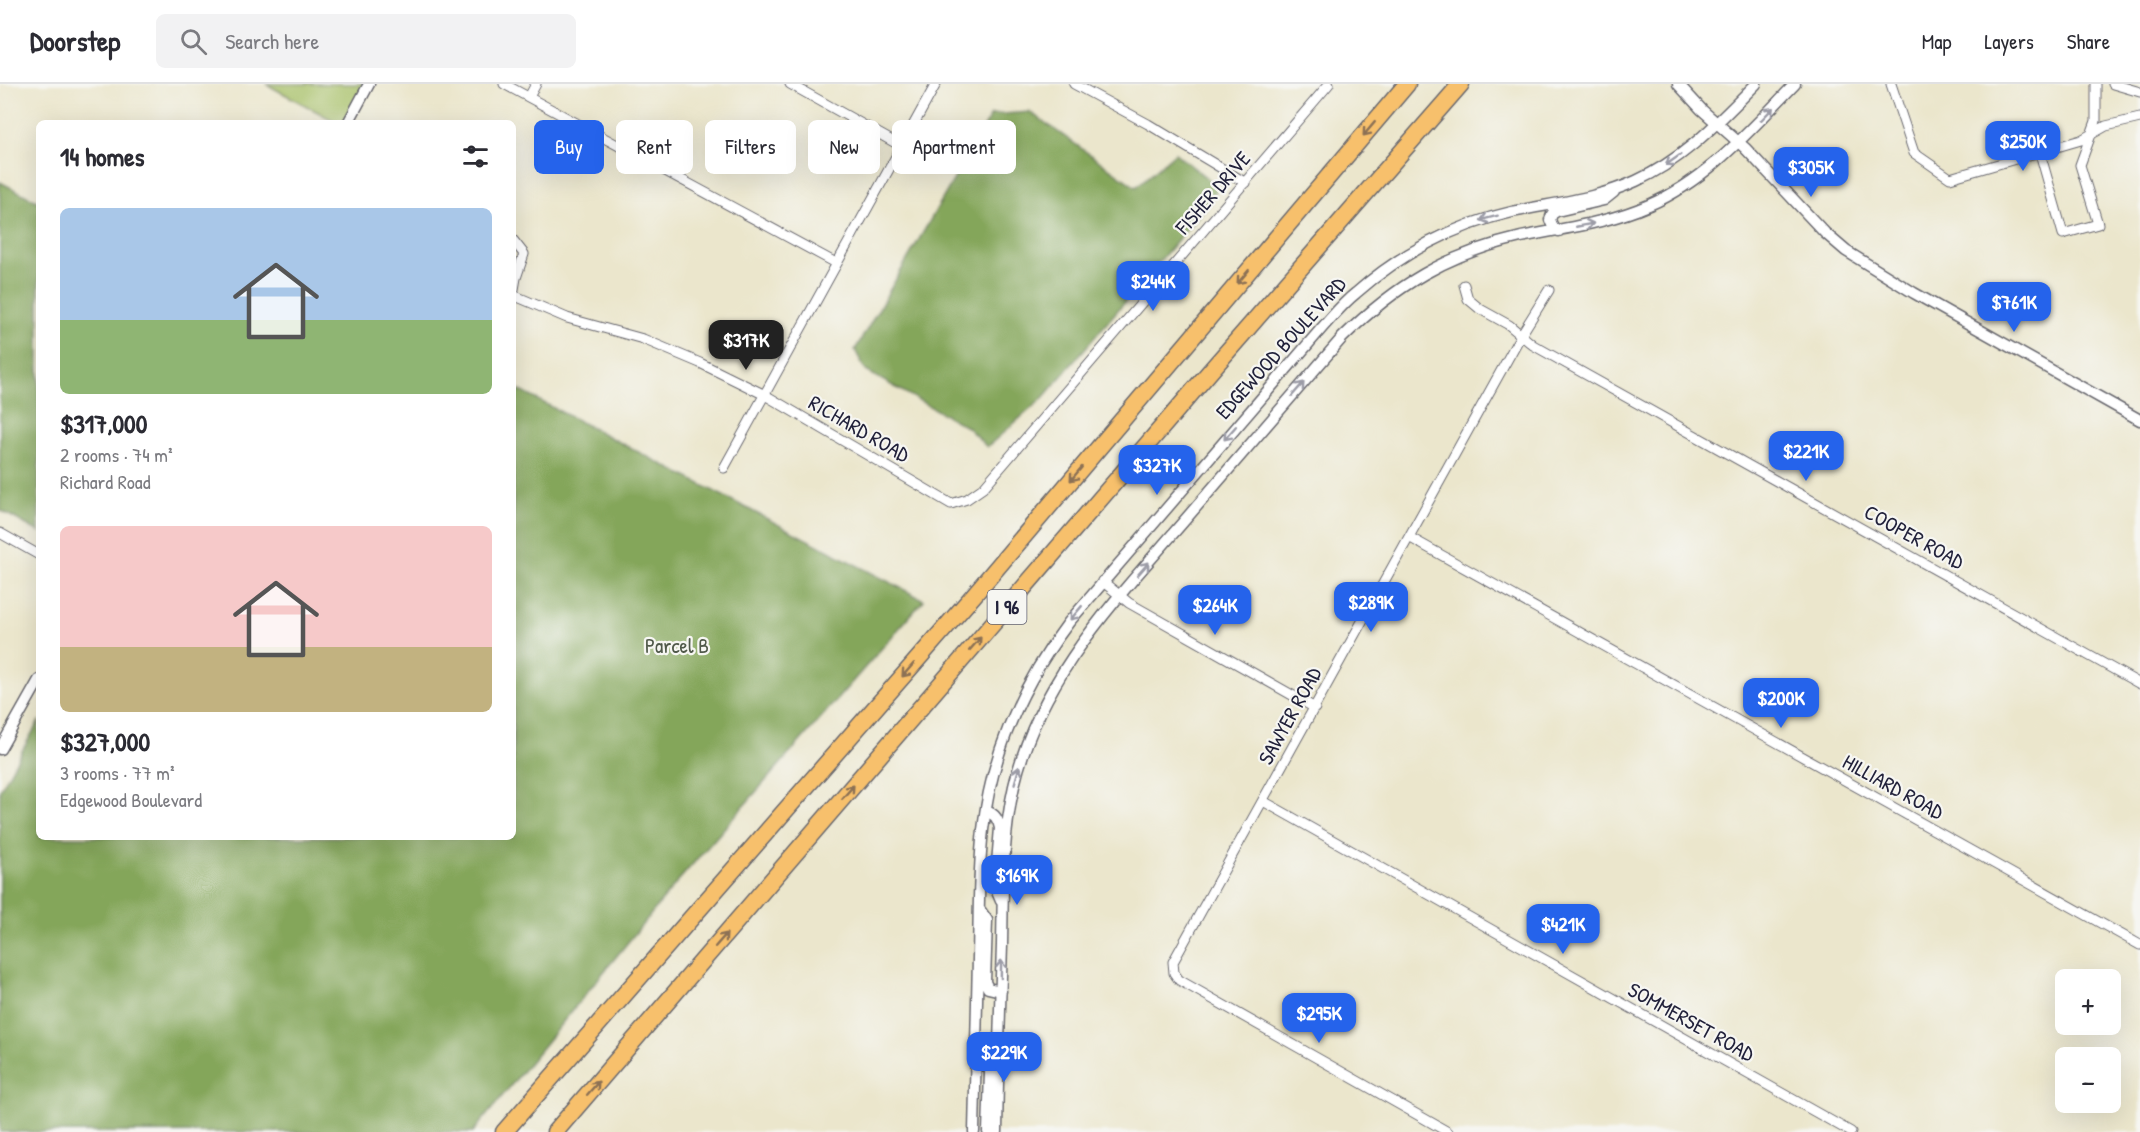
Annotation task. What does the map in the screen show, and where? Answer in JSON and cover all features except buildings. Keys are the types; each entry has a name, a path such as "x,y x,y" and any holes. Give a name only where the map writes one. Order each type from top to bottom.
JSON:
{"highway":[{"name":"I 96","path":"504,1132 973,596 1407,84"},
{"name":"I 96","path":"555,1132 1213,368 1461,84"}],"street":[{"path":"350,120 369,84"},
{"path":"504,84 836,263"},
{"path":"528,97 536,84"},
{"path":"790,84 892,140"},
{"path":"916,120 936,84"},
{"path":"1074,84 1148,124 1246,183"},
{"name":"FISHER DRIVE","path":"951,504 967,499 983,488 1329,84"},
{"path":"1678,84 1702,110 1745,148 1846,251 1904,287 2140,420"},
{"name":"EDGEWOOD BOULEVARD","path":"974,1132 979,910 986,812 995,766 1020,699 1051,646 1102,581 1321,329 1354,294 1382,271 1416,249 1480,220 1616,190 1667,165 1689,149 1756,84"},
{"path":"997,1132 1005,842 1014,787 1025,748 1056,681 1076,649 1342,338 1394,292 1426,271 1458,256 1520,237 1595,223 1650,205 1707,170 1738,143 1795,84"},
{"path":"1891,84 1914,153 1950,178 2081,140 2106,126 2140,117"},
{"path":"2040,153 2063,234 2098,224 2080,165 2096,121 2096,84"},
{"path":"2113,84 2140,92"},
{"path":"724,468 892,164"},
{"path":"1559,231 1553,227 1550,220 1552,214 1604,200 1616,190"},
{"path":"516,244 524,254 516,278"},
{"name":"COOPER ROAD","path":"1464,285 1468,299 1480,309 1509,325 1533,345 2140,684"},
{"name":"SAWYER ROAD","path":"1448,1132 1179,980 1174,973 1173,962 1521,335 1549,290"},
{"name":"RICHARD ROAD","path":"516,296 567,318 653,343 765,395 951,504"},
{"path":"0,533 36,553"},
{"name":"HILLIARD ROAD","path":"1409,537 2140,945"},
{"path":"1102,581 1129,603 1315,708"},
{"path":"0,749 36,685"},
{"name":"SOMMERSET ROAD","path":"1263,801 1851,1132"},
{"path":"986,812 993,814 1000,828 995,887 1003,903"},
{"path":"979,910 987,920 985,982 988,988 1001,991"},
{"path":"976,1057 984,1061 990,1072 988,1132"}],"green space":[{"path":"266,84 369,84 350,120 332,120"},
{"path":"1030,112 1136,187 1175,153 1218,187 1210,202 1042,399 987,447 967,427 866,371 855,350 957,174 1016,174 1016,120 988,120 991,115"},
{"path":"0,182 36,200 36,530 0,510"},
{"name":"Parcel B","path":"516,389 924,600 678,881 473,1132 0,1132 0,790 36,726 36,840 516,840"}]}
